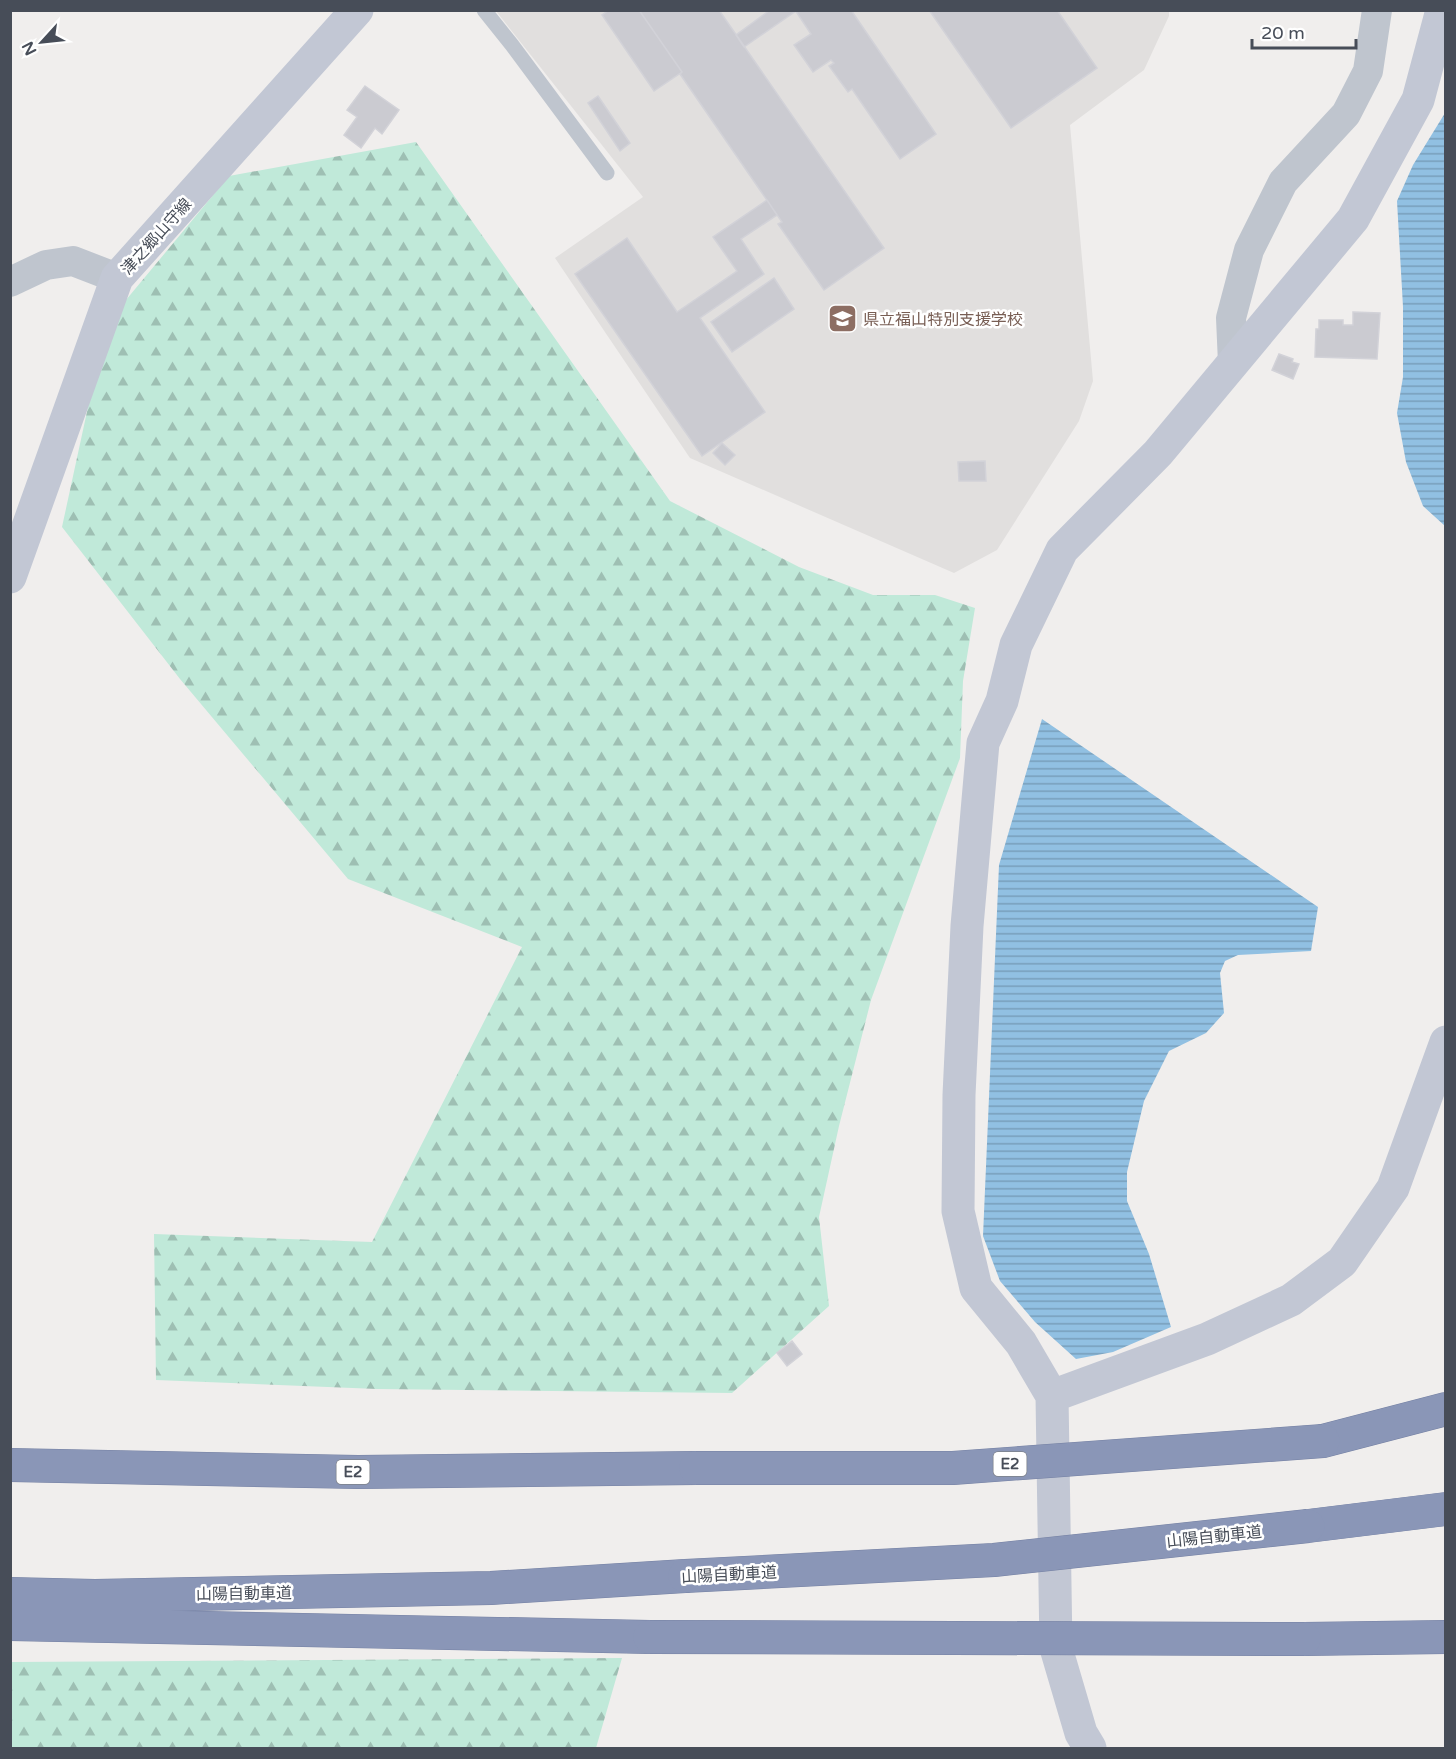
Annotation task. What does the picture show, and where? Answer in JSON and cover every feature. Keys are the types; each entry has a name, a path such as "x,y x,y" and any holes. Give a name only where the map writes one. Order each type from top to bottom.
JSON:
{"highway":[{"path":"1323,1440 1446,1408"},
{"name":"E2","path":"10,1465 358,1472 953,1468 1446,1431"},
{"name":"山陽自動車道","path":"10,1594 142,1595 491,1588 994,1560 1446,1509"},
{"path":"10,1624 650,1637 1304,1639 1446,1637"}],"street":[{"name":"津之郷山守線","path":"10,577 117,278 357,10"},
{"path":"1233,363 1231,318 1249,250 1283,182 1346,114 1368,71 1377,10"},
{"path":"1081,1743 1056,1648 1052,1396 1021,1343 976,1288 958,1211 959,1095 967,926 983,743 1002,701 1016,645 1062,550 1158,453 1353,219 1418,100 1442,10"},
{"path":"10,282 46,265 74,261 117,278"},
{"path":"1052,1396 1207,1339 1291,1300 1342,1262 1393,1188 1446,1042"}],"lane":[{"path":"484,10 607,173"}],"shaded area":[{"name":"県立福山特別支援学校","path":"496,11 1169,11 1169,16 1144,70 1070,125 1093,381 1079,421 997,550 954,573 690,458 555,258 643,197"}],"green space":[{"path":"416,142 670,501 799,567 873,595 935,595 975,608 963,681 960,758 871,1000 819,1217 829,1306 732,1393 377,1389 156,1380 154,1234 372,1242 522,947 348,879 180,679 62,527 106,324 229,176"},
{"path":"622,1658 596,1748 11,1748 11,1662"}],"water":[{"path":"1445,113 1445,526 1423,506 1406,462 1397,413 1403,377 1403,307 1397,201 1413,165"},
{"path":"1042,719 1318,907 1311,951 1238,955 1225,961 1220,973 1224,1013 1206,1033 1169,1051 1144,1101 1127,1172 1127,1201 1149,1254 1171,1327 1113,1352 1076,1359 1035,1322 1000,1281 983,1236 999,865"}],"building":[{"path":"609,10 639,10 682,72 654,91 602,15"},
{"path":"639,10 719,10 884,248 824,290 778,224 782,222"},
{"path":"770,10 796,11 744,47 736,35"},
{"path":"795,10 851,10 936,134 900,159 852,89 848,92 829,66 834,63 831,60 813,72 794,45 811,34"},
{"path":"929,10 1057,10 1097,68 1011,128"},
{"path":"365,86 399,110 382,134 375,128 361,148 344,135 357,117 347,110"},
{"path":"598,96 630,143 620,151 588,103"},
{"path":"767,200 777,215 741,239 764,274 700,318 765,412 702,456 575,274 627,238 677,312 737,271 713,237"},
{"path":"774,278 794,309 732,352 711,322"},
{"path":"1353,312 1380,313 1377,359 1315,357 1316,329 1319,329 1319,320 1343,320 1343,325 1353,325"},
{"path":"1279,354 1299,364 1293,379 1272,370"},
{"path":"722,443 735,455 725,465 713,453"},
{"path":"985,461 986,481 959,481 958,462"},
{"path":"792,1341 802,1354 787,1366 777,1353"}],"place":[{"name":"県立福山特別支援学校","path":"842,319"}]}
